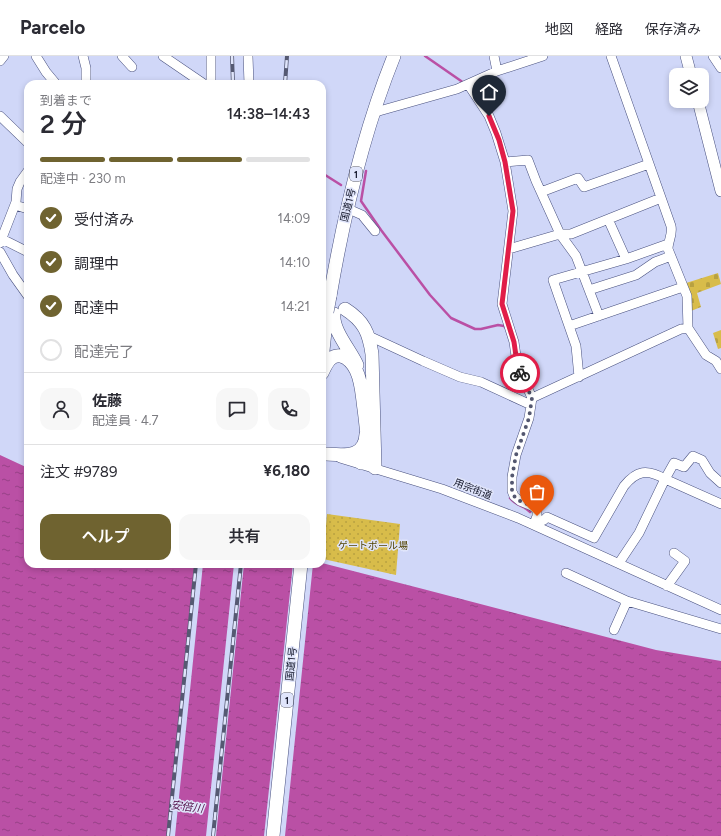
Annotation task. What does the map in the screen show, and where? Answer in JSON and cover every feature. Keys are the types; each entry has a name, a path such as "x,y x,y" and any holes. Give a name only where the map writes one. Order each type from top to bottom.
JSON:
{"highway":[{"name":"国道1号","path":"326,345 335,312 333,297 340,240 372,113 394,56"},
{"path":"333,297 352,211 357,168"},
{"path":"360,463 366,459 369,452 358,367 336,327 334,319 335,312 358,319 366,329 368,336 372,354 375,468"},
{"path":"326,365 332,357 343,357 349,360 356,370 361,389"},
{"path":"326,453 348,455 359,451 364,443 366,426"},
{"name":"国道1号","path":"273,836 301,568"}],"main road":[{"path":"686,56 689,68"},
{"path":"700,108 721,191"}],"street":[{"path":"0,61 4,56"},
{"path":"36,56 53,80"},
{"path":"83,56 86,68 86,80"},
{"path":"122,56 132,67"},
{"path":"163,56 198,80"},
{"path":"211,56 211,80"},
{"path":"248,56 249,80"},
{"path":"494,56 497,71"},
{"path":"372,113 457,89 497,71 543,56"},
{"path":"610,56 672,231 668,249 687,296 688,328 706,355 716,361 721,369"},
{"path":"714,56 721,68"},
{"path":"468,84 493,124 505,162 513,211 502,304 514,342 520,371 532,402 529,418 516,455 512,477 512,491 514,496 520,501 537,510 537,516 534,524"},
{"path":"0,116 24,139"},
{"path":"505,162 528,160 560,234 576,256 599,316"},
{"path":"541,192 578,178 584,187 649,164"},
{"path":"24,176 17,189 15,205 1,241 24,250"},
{"path":"509,248 560,234 571,234 661,198"},
{"path":"15,205 24,208"},
{"path":"352,211 362,215 375,231"},
{"path":"608,219 626,259"},
{"path":"579,377 576,346 554,280 626,259 668,244"},
{"path":"0,252 24,290"},
{"path":"589,290 636,275 655,262 671,256"},
{"path":"569,326 683,286"},
{"path":"368,336 460,377 481,382 532,402 579,377 681,329 688,328"},
{"name":"用宗街道","path":"326,454 442,489 534,524 721,610"},
{"path":"619,563 639,533 674,463 684,467 693,456 702,460 710,473 721,483"},
{"path":"534,524 544,520 547,517 594,538 624,486 635,474 650,472 721,504"},
{"path":"666,586 685,561 674,553"},
{"path":"566,573 627,601 721,629"},
{"path":"614,630 627,601"}],"green space":[{"path":"718,273 721,284 697,293 701,307 691,311 686,283"},
{"path":"721,330 721,348 718,349 713,333"},
{"name":"ゲートボール場","path":"327,514 400,524 396,575 326,560"}],"water":[{"name":"安倍川","path":"0,455 24,466 24,568 326,568 326,564 656,650 721,661 721,836 0,836"}],"pier":[{"path":"195,568 203,568 175,836 167,836"},
{"path":"234,568 244,568 216,836 206,836"},
{"path":"293,568 313,568 285,836 264,836"}],"waterway":[{"path":"425,56 464,83"},
{"path":"366,171 361,201 430,295 451,318 475,329 498,325 506,328"},
{"path":"326,176 341,185"},
{"path":"510,498 515,503 530,512"}],"railway":[{"path":"232,56 233,80"},
{"path":"285,80 287,56"},
{"path":"168,836 196,568"},
{"path":"213,836 241,568"}],"way so far":[{"path":"520,373 532,398 529,418 516,455 512,477 512,491 514,496 520,501 537,510 537,516"}],"route":[{"path":"489,116 499,140 505,162 513,211 502,304 514,342 520,373"}]}
